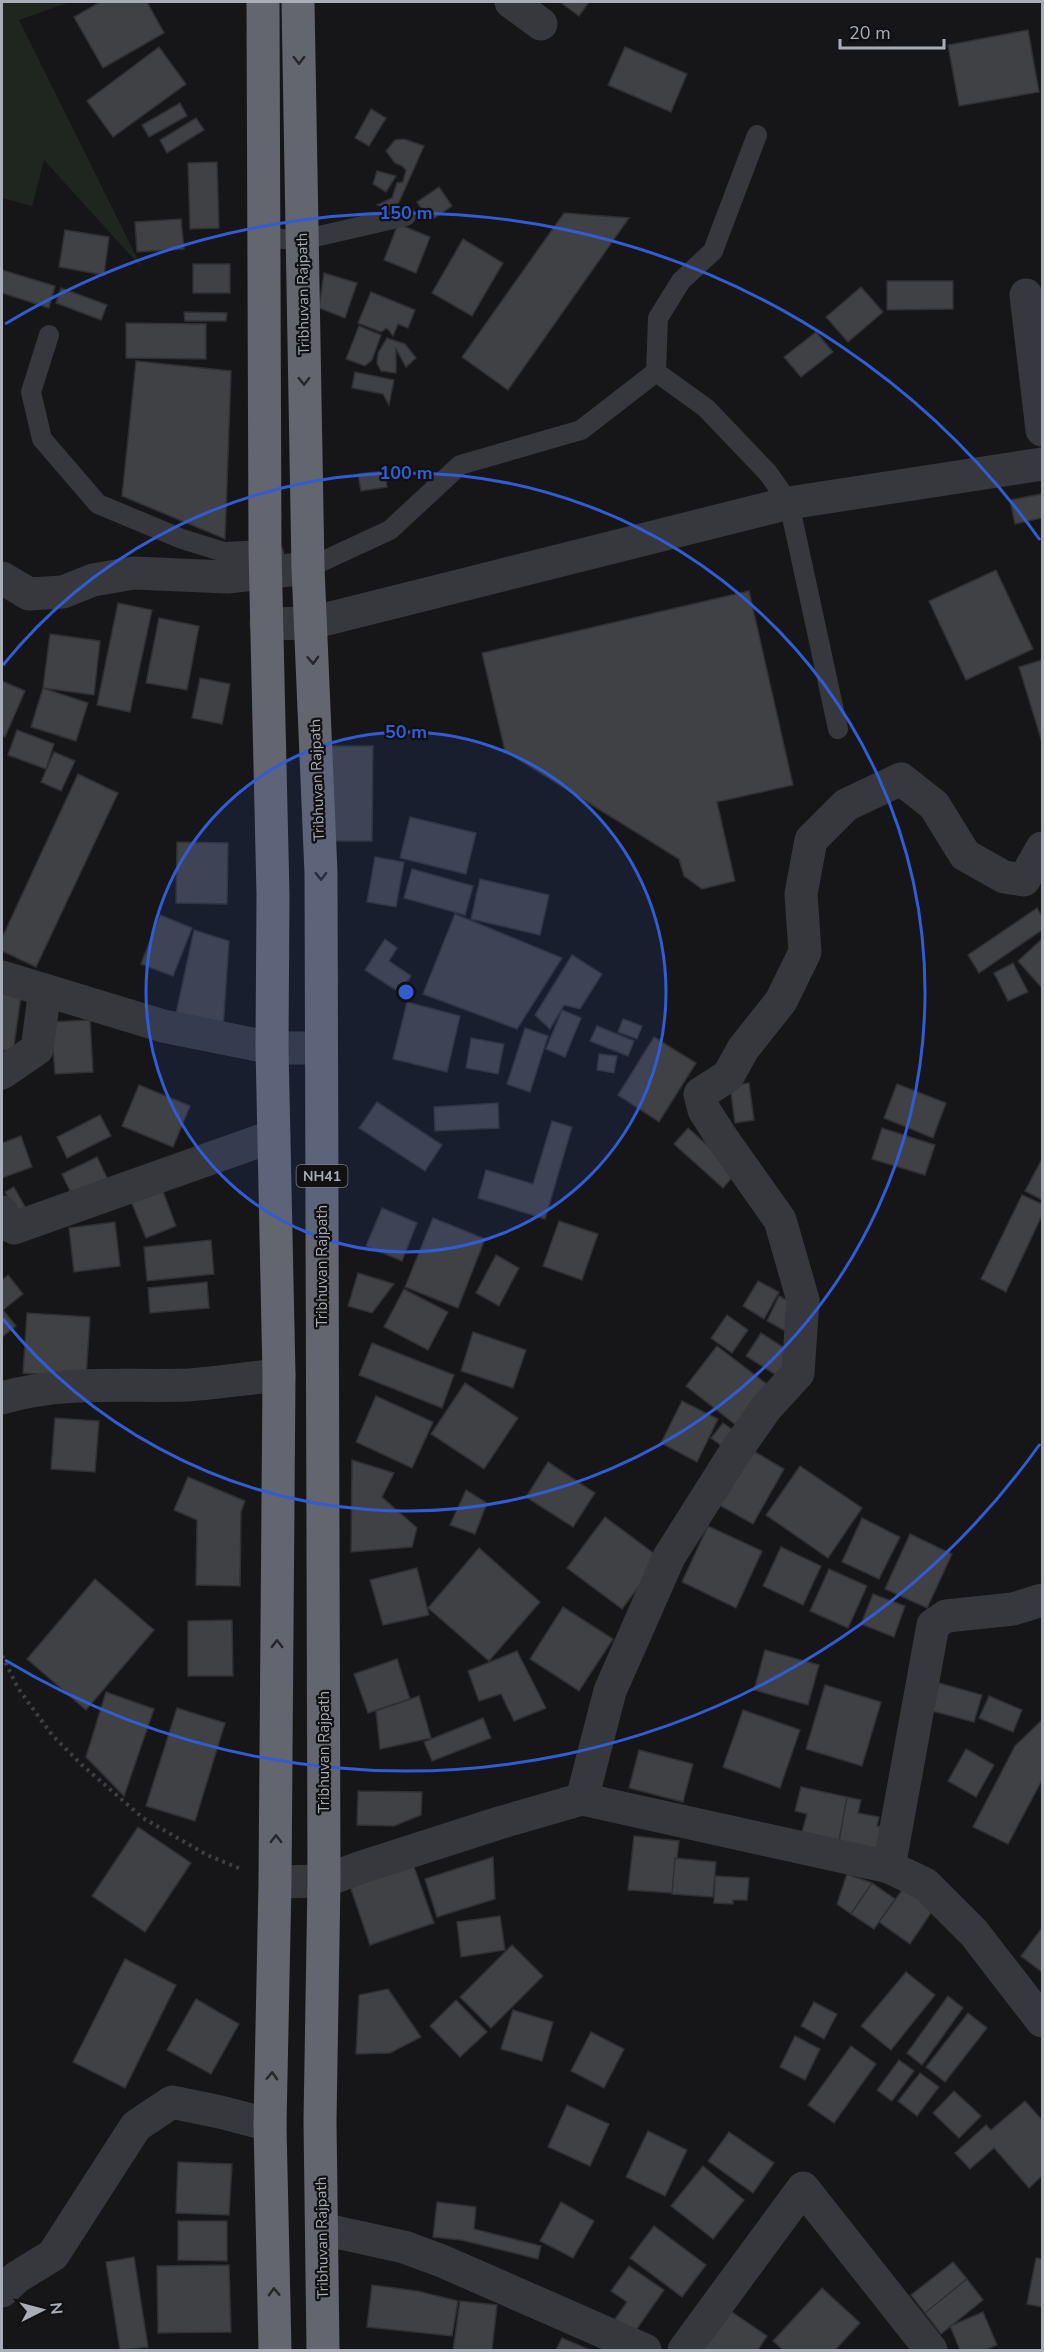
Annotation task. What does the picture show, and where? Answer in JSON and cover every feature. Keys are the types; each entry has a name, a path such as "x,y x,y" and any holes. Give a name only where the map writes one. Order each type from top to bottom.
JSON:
{"highway":[{"name":"NH41","path":"263,2 266,238 266,624 273,895 272,1048 279,1375 275,1882 270,2125 275,2350"},
{"name":"Tribhuvan Rajpath","path":"298,2 308,568 321,873 324,1881 320,2121 323,2350"},
{"path":"323,2311 330,2350"}],"street":[{"path":"511,2 540,24"},
{"path":"1026,295 1042,430"},
{"path":"266,624 311,622 789,503 1042,464"},
{"path":"2,578 29,594 63,592 93,580 134,573 227,577 266,561 308,568"},
{"path":"582,1799 610,1691 669,1557 766,1408 798,1373 803,1299 780,1220 704,1110 700,1094 728,1076 743,1049 782,1001 805,952 801,894 812,840 846,805 900,779 934,805 964,855 1005,877 1024,880 1042,848"},
{"path":"2,977 163,1026 272,1048 321,1048"},
{"path":"2,1072 37,1049 45,990"},
{"path":"2,1212 7,1224 14,1228 274,1136"},
{"path":"2,1398 29,1390 53,1387 190,1384 279,1375"},
{"path":"889,1867 933,1625 946,1616 1012,1609 1042,1600"},
{"path":"275,1882 324,1881 456,1837 582,1799 889,1867 925,1884 974,1933 1042,2021"},
{"path":"2,2291 17,2277 52,2255 136,2126 172,2102 270,2125"},
{"path":"684,2350 803,2188 931,2350"},
{"path":"322,2229 404,2247 442,2261 645,2350"}],"lane":[{"path":"656,372 658,318 681,281 713,251 757,135"},
{"path":"266,238 302,240 406,216"},
{"path":"49,335 31,392 42,439 98,504 182,539 224,552 266,561"},
{"path":"656,372 706,408 768,473 789,503 838,729"},
{"path":"308,568 390,530 460,465 581,430 656,372"}],"path":[{"path":"2,1656 18,1688 52,1735 142,1818 207,1856 275,1882"}],"shaded area":[{"path":"2,2 70,2 19,20 142,268 44,160 32,206 2,198"}],"building":[{"path":"100,2 147,2 164,33 103,68 74,17"},
{"path":"560,2 589,2 579,16"},
{"path":"1028,30 1039,92 959,106 948,45"},
{"path":"159,47 186,84 113,137 87,101"},
{"path":"625,47 687,74 671,112 608,85"},
{"path":"180,103 187,116 149,137 142,125"},
{"path":"371,109 386,118 369,146 355,138"},
{"path":"196,118 204,130 167,153 160,140"},
{"path":"404,139 424,146 395,211 377,205 392,198 397,183 403,182 406,170 395,163 386,151 395,140"},
{"path":"217,162 219,228 190,229 188,163"},
{"path":"377,171 396,176 386,192 373,184"},
{"path":"439,187 452,206 430,221 417,202"},
{"path":"564,213 629,218 508,390 462,357"},
{"path":"181,219 184,249 137,252 135,222"},
{"path":"398,224 430,237 416,273 384,260"},
{"path":"65,230 109,237 104,275 59,267"},
{"path":"463,239 503,263 472,316 432,293"},
{"path":"193,264 230,264 230,293 193,293"},
{"path":"2,270 55,286 49,308 2,293"},
{"path":"324,273 357,283 345,318 319,308"},
{"path":"887,281 953,281 953,309 887,310"},
{"path":"861,287 883,312 848,342 826,317"},
{"path":"61,288 107,305 101,320 56,303"},
{"path":"371,292 415,310 408,328 398,324 393,336 387,328 381,332 358,323"},
{"path":"184,312 227,313 226,321 185,321"},
{"path":"126,323 206,324 206,359 126,358"},
{"path":"359,326 381,335 372,360 365,366 346,359"},
{"path":"816,332 833,352 801,377 784,357"},
{"path":"387,338 405,344 416,358 406,367 396,349 396,373 381,371 377,363 378,353"},
{"path":"136,361 231,371 225,539 122,496"},
{"path":"355,372 394,380 389,405 383,394 352,388"},
{"path":"385,471 387,487 361,491 358,474"},
{"path":"1042,494 1042,518 1015,524 1010,500"},
{"path":"996,570 1033,649 966,680 929,601"},
{"path":"749,591 793,785 717,802 735,881 702,889 684,876 679,859 505,751 482,653"},
{"path":"118,603 152,610 130,712 97,705"},
{"path":"159,618 199,626 187,690 146,683"},
{"path":"50,634 100,641 94,695 43,688"},
{"path":"1042,660 1042,742 1019,667"},
{"path":"200,678 230,684 222,724 192,718"},
{"path":"2,681 25,691 5,737 2,735"},
{"path":"43,688 88,703 76,741 31,727"},
{"path":"17,730 54,744 46,769 8,755"},
{"path":"327,746 373,746 372,841 326,841"},
{"path":"54,752 75,761 61,791 41,782"},
{"path":"78,774 118,793 36,967 2,951 2,938"},
{"path":"410,817 476,833 466,874 400,858"},
{"path":"177,842 228,843 227,904 176,903"},
{"path":"375,857 404,862 396,907 367,902"},
{"path":"412,869 473,886 465,915 404,898"},
{"path":"480,879 549,895 540,935 471,919"},
{"path":"1037,908 1042,917 1042,930 979,973 968,955"},
{"path":"455,914 562,958 517,1029 423,994"},
{"path":"160,915 192,928 173,976 141,964"},
{"path":"194,930 229,941 223,1029 174,1023"},
{"path":"385,939 397,948 389,961 411,976 400,993 365,970"},
{"path":"1042,939 1042,988 1018,961"},
{"path":"572,955 602,974 580,1009 564,1005 550,1029 535,1015"},
{"path":"1013,963 1028,992 1008,1001 994,973"},
{"path":"2,993 21,996 13,1052 2,1050"},
{"path":"407,1002 460,1016 447,1072 393,1059"},
{"path":"562,1010 581,1018 565,1057 546,1049"},
{"path":"623,1019 642,1026 637,1039 618,1032"},
{"path":"90,1020 93,1072 55,1074 51,1022"},
{"path":"597,1026 634,1041 628,1056 590,1041"},
{"path":"525,1028 548,1036 530,1092 507,1084"},
{"path":"654,1037 696,1063 659,1122 618,1095"},
{"path":"471,1038 504,1044 498,1074 466,1068"},
{"path":"599,1054 617,1056 614,1073 597,1070"},
{"path":"749,1083 754,1120 735,1123 730,1086"},
{"path":"897,1084 946,1103 933,1138 884,1118"},
{"path":"139,1085 190,1106 173,1147 122,1126"},
{"path":"377,1102 442,1145 425,1171 359,1128"},
{"path":"498,1103 499,1128 435,1131 434,1107"},
{"path":"100,1115 111,1136 67,1158 57,1137"},
{"path":"552,1121 572,1127 545,1219 478,1198 486,1170 533,1184"},
{"path":"688,1128 737,1172 723,1188 674,1144"},
{"path":"882,1128 935,1145 925,1175 872,1159"},
{"path":"21,1136 32,1167 2,1178 2,1143"},
{"path":"97,1157 108,1180 73,1197 62,1174"},
{"path":"1042,1159 1042,1200 1025,1191"},
{"path":"159,1181 176,1226 146,1238 128,1194"},
{"path":"14,1187 25,1207 16,1212 5,1192"},
{"path":"1022,1195 1042,1204 1042,1215 1006,1292 981,1279"},
{"path":"382,1208 417,1223 402,1261 366,1246"},
{"path":"433,1218 485,1239 458,1308 405,1287"},
{"path":"559,1221 598,1234 582,1280 543,1266"},
{"path":"115,1222 120,1266 74,1272 69,1228"},
{"path":"211,1240 214,1274 147,1281 144,1247"},
{"path":"496,1255 519,1268 499,1306 476,1293"},
{"path":"358,1273 394,1284 372,1313 348,1306"},
{"path":"8,1275 23,1294 3,1310 16,1326 2,1337 2,1280"},
{"path":"758,1281 779,1292 764,1319 743,1306"},
{"path":"207,1282 209,1308 150,1313 148,1288"},
{"path":"404,1289 448,1312 428,1350 384,1327"},
{"path":"779,1296 800,1307 787,1332 767,1321"},
{"path":"27,1313 90,1317 86,1378 23,1373"},
{"path":"727,1315 748,1330 732,1353 711,1338"},
{"path":"473,1332 526,1350 513,1388 461,1371"},
{"path":"761,1333 794,1354 779,1377 746,1356"},
{"path":"372,1343 454,1375 442,1408 359,1375"},
{"path":"717,1346 772,1388 741,1429 686,1386"},
{"path":"465,1383 518,1418 484,1469 431,1434"},
{"path":"376,1396 433,1422 412,1468 356,1442"},
{"path":"682,1401 718,1419 697,1462 661,1443"},
{"path":"55,1418 99,1421 95,1472 51,1469"},
{"path":"723,1423 740,1435 729,1451 711,1438"},
{"path":"750,1449 784,1469 753,1524 719,1505"},
{"path":"352,1460 394,1473 382,1497 417,1528 412,1547 351,1552"},
{"path":"548,1462 595,1493 573,1527 526,1497"},
{"path":"800,1466 862,1508 828,1558 766,1515"},
{"path":"188,1477 245,1501 241,1512 240,1586 196,1585 197,1520 174,1510"},
{"path":"466,1490 487,1503 475,1534 450,1525"},
{"path":"605,1517 660,1558 622,1609 567,1568"},
{"path":"862,1518 900,1537 879,1579 842,1562"},
{"path":"708,1526 762,1551 736,1608 682,1582"},
{"path":"910,1534 952,1554 927,1608 885,1589"},
{"path":"781,1547 821,1566 803,1605 763,1586"},
{"path":"479,1548 540,1602 489,1661 428,1608"},
{"path":"417,1568 429,1615 383,1625 370,1580"},
{"path":"829,1569 867,1586 848,1628 810,1611"},
{"path":"95,1579 154,1630 86,1710 27,1659"},
{"path":"873,1594 905,1606 894,1637 861,1624"},
{"path":"563,1607 613,1639 579,1691 530,1659"},
{"path":"232,1620 233,1676 188,1676 188,1621"},
{"path":"765,1650 819,1665 808,1705 754,1690"},
{"path":"517,1651 546,1708 514,1721 501,1694 479,1701 468,1671"},
{"path":"397,1659 410,1699 368,1713 354,1674"},
{"path":"939,1683 982,1695 974,1722 932,1711"},
{"path":"825,1685 881,1702 862,1766 806,1749"},
{"path":"106,1692 154,1709 124,1796 86,1757"},
{"path":"419,1696 431,1738 380,1749 376,1711"},
{"path":"989,1696 1022,1710 1013,1732 979,1718"},
{"path":"177,1708 225,1723 195,1821 146,1806"},
{"path":"743,1710 800,1730 780,1788 723,1767"},
{"path":"483,1718 491,1738 432,1761 424,1742"},
{"path":"1042,1720 1042,1780 1008,1844 973,1827 1015,1746"},
{"path":"966,1749 994,1765 976,1797 948,1781"},
{"path":"639,1750 693,1764 683,1802 629,1788"},
{"path":"801,1787 847,1797 839,1842 802,1832 807,1814 795,1811"},
{"path":"358,1791 422,1792 421,1815 394,1826 357,1825"},
{"path":"847,1797 861,1800 858,1813 879,1817 877,1826 885,1827 881,1849 839,1842"},
{"path":"138,1827 191,1863 145,1932 92,1896"},
{"path":"634,1836 679,1841 673,1893 628,1890"},
{"path":"493,1857 495,1899 437,1917 425,1879"},
{"path":"675,1858 716,1862 713,1897 672,1894"},
{"path":"413,1864 434,1923 370,1945 350,1886"},
{"path":"847,1874 872,1883 851,1914 837,1904"},
{"path":"715,1876 749,1878 747,1900 733,1900 733,1904 714,1903"},
{"path":"872,1883 895,1899 874,1929 851,1914"},
{"path":"905,1886 935,1907 910,1944 879,1922"},
{"path":"500,1916 505,1950 461,1957 457,1922"},
{"path":"1042,1928 1042,1972 1021,1956"},
{"path":"512,1945 543,1976 491,2028 460,1997"},
{"path":"125,1959 176,1985 125,2088 73,2062"},
{"path":"906,1972 935,1995 891,2050 861,2026"},
{"path":"388,1989 421,2037 390,2053 356,2054 359,1995"},
{"path":"948,1996 963,2008 922,2065 907,2053"},
{"path":"196,1999 239,2024 211,2074 167,2050"},
{"path":"456,2000 487,2032 460,2057 430,2026"},
{"path":"814,2002 837,2014 824,2039 801,2026"},
{"path":"513,2010 553,2022 542,2061 501,2049"},
{"path":"968,2013 987,2028 945,2082 926,2067"},
{"path":"591,2032 624,2049 604,2088 571,2071"},
{"path":"795,2036 820,2049 805,2080 780,2067"},
{"path":"851,2046 876,2064 834,2123 808,2105"},
{"path":"899,2060 914,2071 892,2101 877,2090"},
{"path":"920,2073 939,2087 917,2116 898,2101"},
{"path":"954,2091 981,2116 959,2138 933,2113"},
{"path":"1025,2101 1042,2120 1042,2176 1029,2188 994,2148 970,2169 955,2153 986,2125 991,2130"},
{"path":"567,2105 609,2124 590,2166 548,2147"},
{"path":"648,2131 687,2150 665,2196 626,2177"},
{"path":"729,2132 774,2163 753,2193 708,2161"},
{"path":"178,2162 232,2164 229,2215 176,2213"},
{"path":"703,2166 744,2200 713,2239 671,2206"},
{"path":"437,2202 476,2207 474,2229 541,2246 538,2259 461,2240 433,2237"},
{"path":"561,2202 594,2221 573,2258 540,2241"},
{"path":"178,2221 227,2221 227,2261 178,2260"},
{"path":"654,2226 706,2265 682,2297 630,2258"},
{"path":"134,2257 148,2347 120,2350 106,2262"},
{"path":"1036,2258 1042,2259 1042,2307 1027,2304"},
{"path":"953,2262 967,2279 925,2313 911,2295"},
{"path":"229,2265 231,2332 158,2333 157,2266"},
{"path":"629,2266 664,2290 634,2333 615,2319 627,2302 611,2291"},
{"path":"967,2279 983,2300 941,2334 925,2313"},
{"path":"372,2285 417,2291 458,2301 452,2336 367,2327"},
{"path":"822,2288 860,2323 835,2350 783,2350 773,2341"},
{"path":"460,2301 497,2305 492,2350 453,2350"},
{"path":"729,2310 767,2336 758,2350 702,2350"},
{"path":"983,2312 997,2345 985,2350 960,2350 950,2326"},
{"path":"562,2338 590,2350 556,2350"}]}
